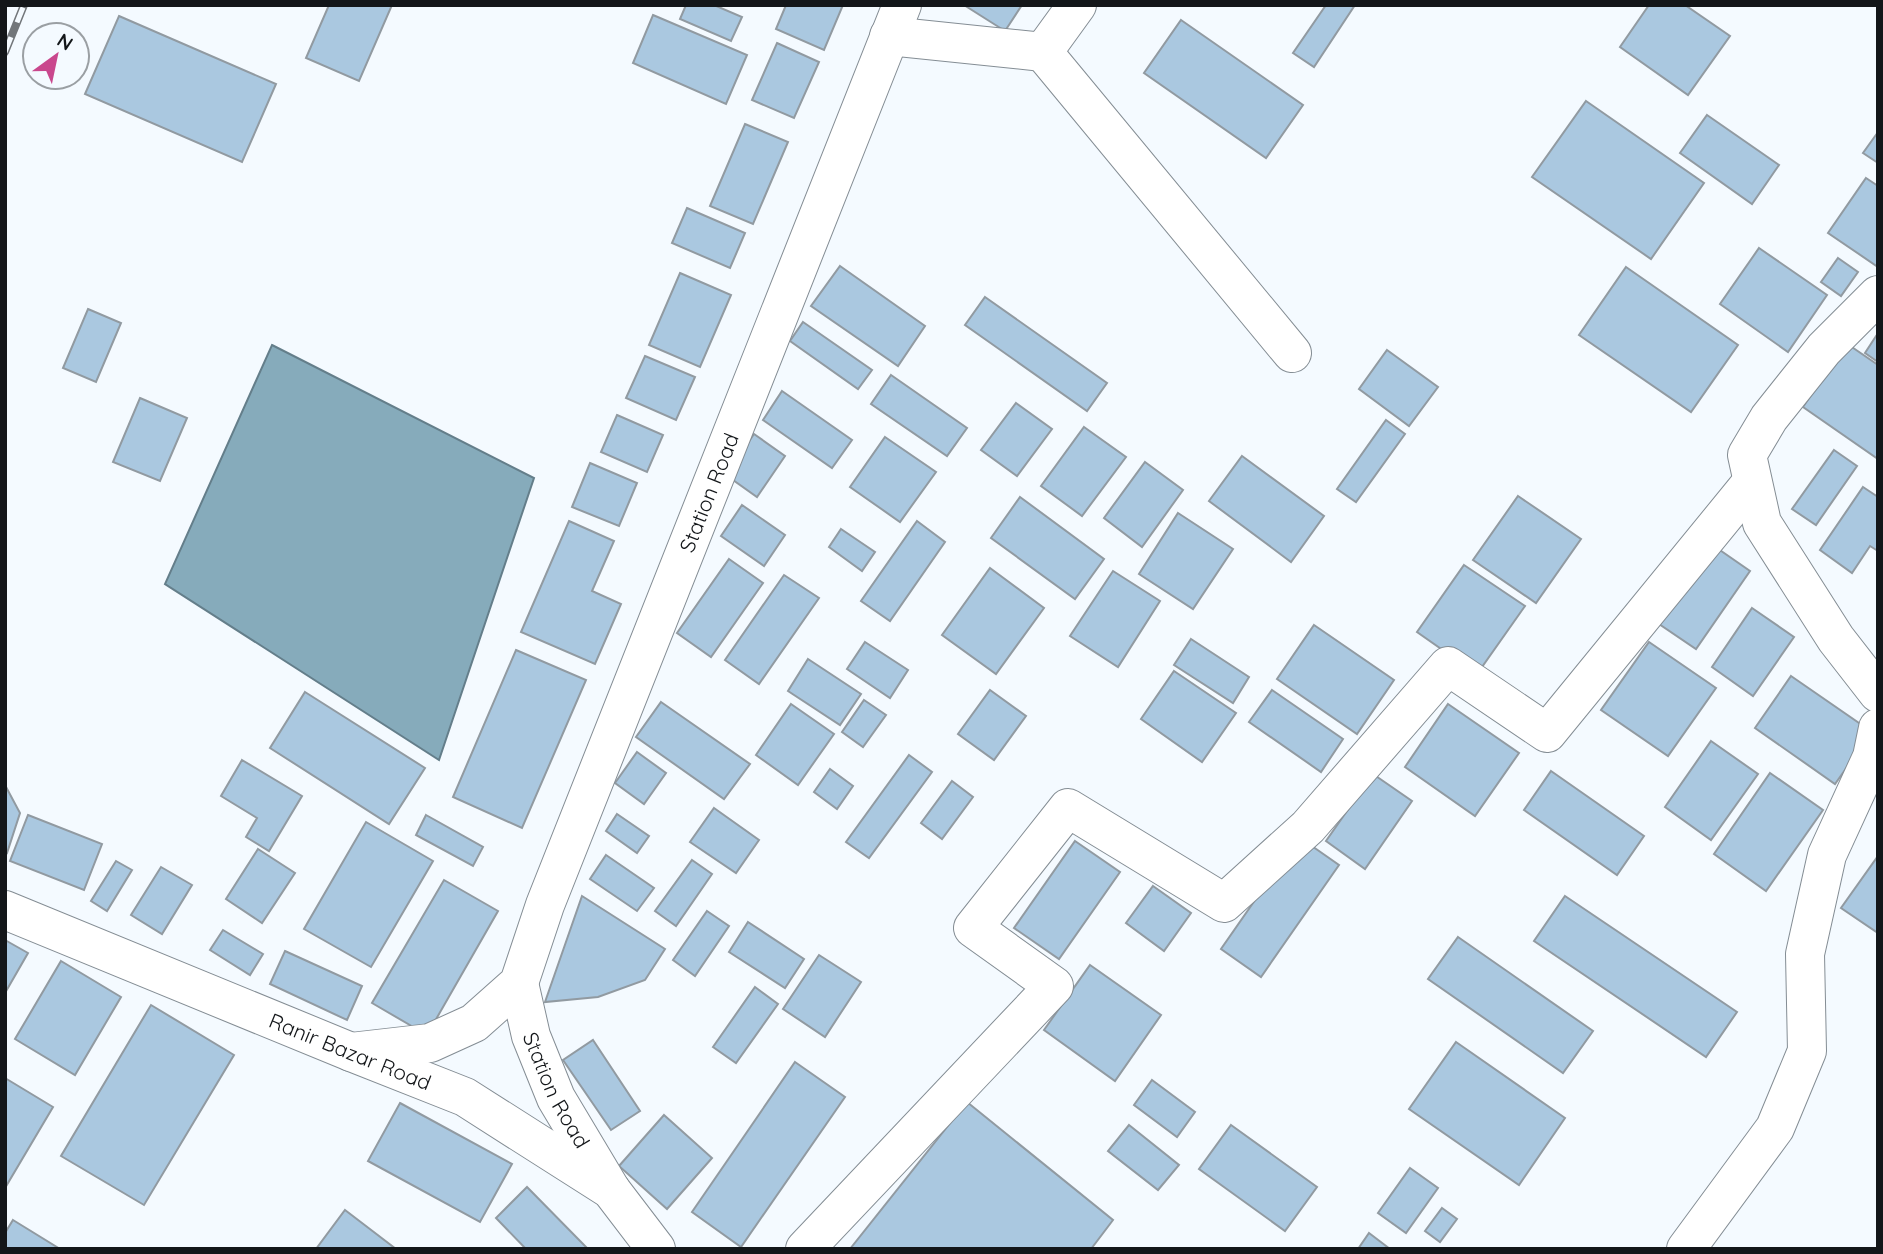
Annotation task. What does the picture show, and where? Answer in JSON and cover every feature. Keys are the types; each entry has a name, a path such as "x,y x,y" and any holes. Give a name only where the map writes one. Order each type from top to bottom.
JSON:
{"street":[{"path":"1044,52 1077,5"},
{"path":"896,21 1044,52 1292,353"},
{"name":"Station Road","path":"351,1052 430,1043 474,1023 519,983 545,905 896,21"},
{"path":"1878,295 1824,349 1769,418 1747,455 1762,523 1836,639 1878,693"},
{"path":"805,1249 1054,986 973,928 1068,808 1224,903 1308,827 1448,666 1547,733 1752,482"},
{"path":"1686,1249 1775,1128 1807,1051 1805,954 1827,855 1872,757 1878,728"},
{"name":"Ranir Bazar Road","path":"5,911 466,1097 611,1190 656,1249"},
{"name":"Station Road","path":"519,983 531,1036 556,1098 611,1190"}],"water":[{"path":"272,345 534,478 439,760 165,584"}],"building":[{"path":"329,5 392,5 359,81 306,58"},
{"path":"686,5 714,5 742,17 731,41 680,19"},
{"path":"786,5 843,5 824,50 776,29"},
{"path":"964,5 1022,5 1005,31"},
{"path":"1326,5 1355,5 1314,67 1293,53"},
{"path":"1649,5 1685,5 1730,36 1688,95 1620,47"},
{"path":"653,15 747,55 726,104 633,63"},
{"path":"119,16 276,84 242,162 85,94 91,91 91,80"},
{"path":"1181,20 1303,105 1266,158 1144,73"},
{"path":"777,43 819,62 794,118 752,100"},
{"path":"1586,101 1704,183 1651,259 1532,177"},
{"path":"1707,115 1779,165 1752,204 1680,153"},
{"path":"745,124 788,142 753,224 710,206"},
{"path":"1878,132 1878,163 1863,153"},
{"path":"1866,178 1878,186 1878,267 1828,233"},
{"path":"687,208 745,233 730,268 672,243"},
{"path":"1759,248 1827,295 1788,352 1720,304"},
{"path":"1838,258 1858,272 1841,296 1821,282"},
{"path":"840,266 925,326 898,366 811,306"},
{"path":"1626,267 1738,345 1691,412 1579,335"},
{"path":"680,273 731,295 700,367 649,345"},
{"path":"985,297 1107,383 1087,411 965,325"},
{"path":"88,309 121,323 96,382 63,368"},
{"path":"803,322 872,370 858,389 790,341"},
{"path":"1878,333 1878,362 1865,353"},
{"path":"1846,343 1878,365 1878,459 1803,407"},
{"path":"1387,350 1438,387 1409,426 1359,389"},
{"path":"645,356 695,377 676,420 626,398"},
{"path":"891,375 967,428 947,456 871,404"},
{"path":"782,391 852,440 832,468 763,420"},
{"path":"140,398 187,418 160,481 113,462"},
{"path":"1016,403 1052,429 1017,476 981,450"},
{"path":"617,415 663,435 647,472 601,452"},
{"path":"1386,420 1405,434 1356,502 1337,489"},
{"path":"1084,427 1126,457 1082,516 1041,486"},
{"path":"754,434 785,456 757,497 726,475"},
{"path":"885,437 936,472 900,522 850,487"},
{"path":"1834,450 1857,466 1816,525 1792,509"},
{"path":"1242,456 1324,516 1291,562 1209,501"},
{"path":"1145,462 1183,490 1142,547 1104,518"},
{"path":"590,463 637,483 619,526 572,507"},
{"path":"1863,487 1878,497 1878,551 1870,546 1852,573 1820,550"},
{"path":"1518,496 1581,539 1536,603 1473,560"},
{"path":"1020,497 1104,559 1075,599 991,538"},
{"path":"742,505 785,535 764,566 721,536"},
{"path":"1178,513 1233,549 1193,609 1139,574"},
{"path":"569,521 614,541 592,591 621,604 595,664 521,632"},
{"path":"917,521 945,542 890,621 861,601"},
{"path":"841,529 875,552 862,571 829,547"},
{"path":"1714,546 1750,571 1696,649 1659,624"},
{"path":"729,559 763,583 711,657 677,633"},
{"path":"1464,565 1525,606 1477,674 1417,632"},
{"path":"990,568 1044,608 996,674 942,635"},
{"path":"1113,571 1160,601 1118,667 1070,636"},
{"path":"784,575 819,598 759,684 725,660"},
{"path":"1752,608 1794,637 1753,696 1712,667"},
{"path":"1314,625 1394,680 1357,734 1277,679"},
{"path":"1191,639 1249,677 1233,703 1174,665"},
{"path":"865,642 908,670 890,698 847,669"},
{"path":"1649,642 1716,688 1668,756 1601,710"},
{"path":"516,650 586,680 522,828 453,797"},
{"path":"808,659 861,694 840,725 788,691"},
{"path":"1174,671 1236,713 1202,762 1141,719"},
{"path":"1791,676 1872,732 1835,784 1755,728"},
{"path":"990,690 1026,716 994,760 958,734"},
{"path":"1272,690 1343,739 1321,772 1249,722"},
{"path":"305,692 425,768 389,824 270,748"},
{"path":"864,700 886,715 863,747 842,732"},
{"path":"661,702 750,764 724,799 636,737"},
{"path":"791,704 834,734 798,785 756,755"},
{"path":"1448,704 1519,753 1475,816 1405,767"},
{"path":"1711,741 1758,774 1711,840 1665,807"},
{"path":"637,752 666,773 644,804 615,783"},
{"path":"909,755 932,772 869,858 846,842"},
{"path":"242,760 302,796 269,851 246,837 257,818 221,796"},
{"path":"830,769 853,786 837,809 814,792"},
{"path":"1551,771 1644,836 1617,875 1524,810"},
{"path":"1770,773 1823,810 1766,891 1714,854"},
{"path":"1373,774 1412,801 1365,869 1326,841"},
{"path":"952,781 973,797 942,839 921,823"},
{"path":"5,785 20,813 7,853 5,852"},
{"path":"714,808 759,840 736,873 690,842"},
{"path":"617,814 649,836 637,853 606,831"},
{"path":"28,815 102,844 84,890 10,861"},
{"path":"426,815 483,847 473,866 416,835"},
{"path":"366,822 433,861 371,967 304,929"},
{"path":"1299,837 1339,865 1261,977 1221,949"},
{"path":"1075,841 1120,872 1059,959 1014,928"},
{"path":"258,849 295,873 262,923 226,899"},
{"path":"606,855 654,888 637,911 590,879"},
{"path":"1878,856 1878,933 1841,908"},
{"path":"692,860 712,874 676,926 655,911"},
{"path":"116,861 132,870 107,911 91,901"},
{"path":"161,867 192,885 162,934 131,915"},
{"path":"444,880 498,911 427,1035 372,1003"},
{"path":"1153,886 1191,913 1164,951 1126,923"},
{"path":"582,896 665,949 645,980 598,997 545,1002"},
{"path":"1565,896 1737,1012 1706,1057 1534,941"},
{"path":"707,911 729,926 695,976 673,960"},
{"path":"748,922 804,959 785,988 729,952"},
{"path":"223,930 263,954 250,975 210,950"},
{"path":"1458,937 1593,1031 1563,1073 1428,979"},
{"path":"5,940 28,953 5,993"},
{"path":"285,951 362,986 347,1020 270,984"},
{"path":"819,955 861,982 825,1037 783,1009"},
{"path":"61,961 121,997 75,1075 15,1039"},
{"path":"1090,965 1161,1015 1115,1081 1044,1030"},
{"path":"755,987 778,1004 736,1063 713,1047"},
{"path":"151,1005 234,1055 144,1205 61,1156"},
{"path":"593,1040 640,1111 611,1130 563,1060"},
{"path":"1456,1042 1565,1118 1519,1185 1409,1109"},
{"path":"795,1062 845,1097 741,1247 692,1212"},
{"path":"5,1078 53,1107 5,1188"},
{"path":"1152,1080 1195,1112 1177,1137 1134,1105"},
{"path":"967,1102 1113,1220 1091,1249 850,1249"},
{"path":"400,1103 512,1164 480,1222 368,1161"},
{"path":"664,1115 712,1158 667,1209 619,1166"},
{"path":"1129,1125 1179,1165 1158,1190 1108,1151"},
{"path":"1231,1125 1317,1187 1285,1231 1199,1169"},
{"path":"1410,1168 1438,1188 1406,1233 1378,1213"},
{"path":"527,1187 588,1249 526,1249 496,1218"},
{"path":"1442,1208 1457,1219 1440,1242 1425,1231"},
{"path":"345,1210 396,1249 316,1249"},
{"path":"13,1220 60,1249 5,1249 5,1233"},
{"path":"1369,1233 1390,1249 1358,1249"}],"railway":[{"path":"5,52 24,5"}]}
